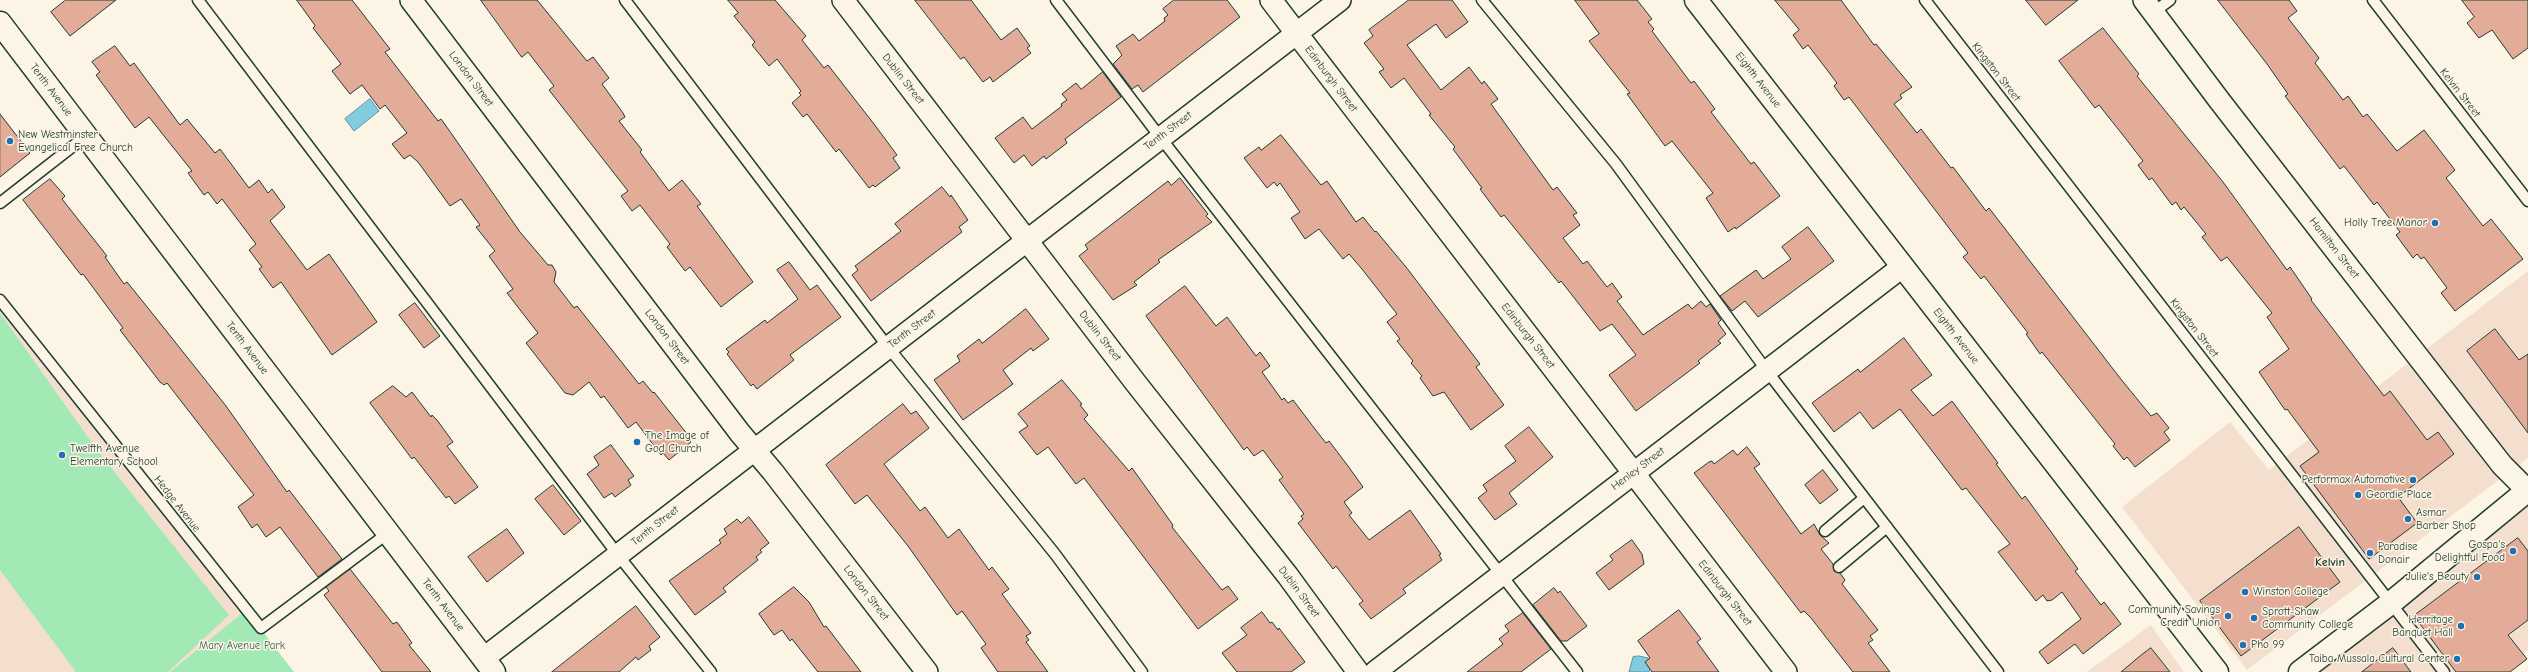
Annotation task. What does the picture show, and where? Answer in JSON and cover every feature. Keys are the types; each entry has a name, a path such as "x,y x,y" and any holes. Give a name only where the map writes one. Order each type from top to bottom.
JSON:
{"street":[{"name":"London Street","path":"411,0 754,450 927,672"},
{"name":"Dublin Street","path":"843,0 1288,576 1358,672"},
{"name":"Edinburgh Street","path":"1271,0 1786,672"},
{"name":"Tenth Street","path":"489,665 618,555 1340,0"},
{"name":"Eighth Avenue","path":"1696,0 2217,672"},
{"name":"Hamilton Street","path":"2156,4 2224,107 2502,465 2528,490"},
{"name":"Tenth Avenue","path":"0,23 489,665"},
{"name":"Henley Street","path":"1375,672 1902,267"},
{"path":"2300,672 2392,602 2528,490"}],"lane":[{"path":"198,0 618,555 711,672"},
{"path":"625,0 888,347 1055,554 1142,672"},
{"path":"1056,0 1160,137 1576,672"},
{"path":"1482,0 1616,164 1767,371 1998,672"},
{"name":"Kingston Street","path":"1925,0 2392,602 2444,672"},
{"name":"Kelvin Street","path":"2373,0 2528,201"},
{"path":"0,203 86,136"},
{"name":"Hedge Avenue","path":"0,300 261,628 388,532"},
{"path":"1824,531 1864,498"},
{"path":"1839,568 1887,527"}],"shaded area":[{"path":"2528,271 2528,458 2247,670 2122,507 2230,422 2269,470"},
{"name":"Twelfth Avenue Elementary School","path":"0,300 246,610 172,672 0,672"},
{"path":"2528,490 2528,650 2500,672 2300,672"},
{"path":"2151,625 2184,672 2087,672"}],"green space":[{"name":"Twelfth Avenue Elementary School","path":"0,313 97,450 229,615 168,672 76,672 0,570"},
{"name":"Mary Avenue Park","path":"246,610 294,672 170,672"}],"water":[{"path":"370,99 379,111 354,131 345,119"},
{"path":"1639,656 1648,658 1651,663 1649,672 1629,672 1633,657"}],"building":[{"path":"66,0 116,0 70,36 51,12"},
{"path":"297,0 352,0 390,49 385,52 438,121 441,119 520,232 548,265 552,265 556,272 554,282 574,308 577,306 639,384 643,381 653,393 654,392 688,435 686,436 691,442 669,460 663,453 661,455 636,422 628,428 604,396 601,398 589,382 573,395 565,393 526,343 538,333 507,293 513,289 489,256 495,251 476,227 480,225 461,199 450,206 418,162 410,155 404,159 392,144 407,133 385,105 380,109 362,85 350,94 332,71 341,64 313,28 315,26"},
{"path":"481,0 537,0 587,61 593,57 609,78 602,84 625,117 619,121 642,150 640,152 669,191 682,180 701,204 697,206 753,282 721,307 690,267 685,271 667,247 670,244 640,205 632,211 621,196 628,191 549,90 554,86 528,52 522,57"},
{"path":"728,0 775,0 806,36 802,40 824,68 828,65 874,124 897,155 893,158 900,168 875,187 873,185 869,188 839,149 836,152 807,114 803,117 792,103 801,95 799,93 801,91 777,59 769,66 752,45 755,42 734,16 738,13"},
{"path":"915,0 971,0 1001,40 1017,28 1030,46 1027,48 1031,53 993,82 990,77 983,82 964,57 961,59"},
{"path":"1174,0 1227,0 1240,17 1143,92 1138,85 1132,89 1113,64 1122,55 1116,46 1133,34 1139,41 1165,21 1164,18 1168,15 1163,9"},
{"path":"1409,0 1452,0 1468,22 1446,38 1436,24 1407,45 1441,90 1469,67 1482,84 1484,81 1498,99 1491,104 1553,190 1557,187 1577,213 1573,215 1580,225 1563,238 1583,264 1587,261 1607,287 1612,283 1622,297 1617,301 1643,335 1688,304 1692,309 1701,301 1706,307 1710,304 1721,320 1718,323 1726,334 1718,341 1721,343 1698,361 1700,363 1636,411 1609,375 1636,355 1612,324 1600,331 1561,281 1559,283 1504,215 1501,217 1480,189 1482,188 1453,149 1455,147 1429,115 1431,114 1404,78 1391,88 1379,72 1384,69 1364,43 1373,36 1369,30"},
{"path":"1575,0 1637,0 1652,19 1648,22 1654,29 1652,31 1691,83 1694,81 1715,109 1711,112 1751,164 1754,162 1780,196 1736,229 1735,227 1728,232 1706,198 1713,193 1672,141 1665,146 1627,94 1630,93 1589,41 1599,34"},
{"path":"1775,0 1841,0 1874,45 1876,44 1912,87 1900,95 1902,98 1894,104 1917,133 1921,129 1951,168 1953,167 1986,211 1989,208 2151,416 2157,413 2169,428 2164,432 2170,440 2135,467 2127,457 2124,460 2113,446 2115,444 2042,352 2040,354 2026,334 2028,333 1984,276 1981,279 1963,257 1968,253 1849,97 1844,100 1834,86 1837,83 1808,45 1803,49 1793,35 1799,30"},
{"path":"2026,0 2078,0 2046,25"},
{"path":"2218,0 2289,0 2297,11 2288,18 2319,58 2315,63 2343,100 2348,96 2363,117 2367,114 2397,151 2424,130 2455,170 2446,178 2483,226 2491,219 2523,259 2455,311 2441,293 2447,288 2424,257 2421,259 2417,254 2413,258 2396,235 2400,232 2377,202 2374,205 2344,166 2340,169 2285,96 2288,94 2267,64"},
{"path":"2462,0 2528,0 2528,48 2513,59 2492,30 2479,38 2467,23 2474,17"},
{"path":"2103,28 2139,74 2137,76 2223,182 2287,270 2290,267 2312,299 2311,300 2384,396 2390,391 2427,440 2438,432 2454,454 2398,497 2417,523 2369,559 2300,466 2319,452 2287,409 2285,410 2259,372 2289,349 2267,317 2272,313 2227,257 2221,261 2202,237 2206,234 2184,207 2181,210 2176,202 2172,205 2152,178 2149,180 2138,165 2143,161 2099,105 2095,108 2059,61"},
{"path":"115,46 130,66 134,63 180,125 187,119 215,153 220,149 249,188 259,180 268,193 272,189 285,207 270,221 307,270 329,254 377,322 332,355 281,282 273,288 259,269 262,267 249,250 256,244 222,199 217,204 208,192 204,195 188,173 192,171 149,117 135,128 96,75 100,72 92,62"},
{"path":"1103,72 1121,97 1065,139 1067,143 1046,159 1044,156 1032,166 1024,155 1014,163 995,138 1023,117 1032,129 1062,106 1061,104 1067,100 1062,94 1076,83 1081,89"},
{"name":"New Westminster Evangelical Free Church","path":"0,114 30,153 0,177"},
{"path":"1281,135 1321,185 1327,181 1356,222 1363,217 1375,232 1376,231 1406,267 1480,364 1476,367 1504,405 1471,430 1444,392 1433,396 1420,378 1422,376 1411,363 1413,361 1397,341 1400,339 1387,322 1397,314 1362,269 1349,254 1343,259 1319,229 1305,239 1291,218 1300,212 1280,183 1277,186 1274,182 1267,188 1244,158 1259,147 1261,150"},
{"path":"1180,178 1208,214 1206,216 1212,222 1158,260 1160,262 1134,282 1137,285 1113,300 1079,256 1088,249 1085,245 1168,181 1171,185"},
{"path":"50,179 65,196 62,199 107,256 105,257 124,284 127,282 226,406 287,492 289,490 342,559 318,577 280,527 266,537 257,524 252,528 238,507 254,495 167,383 164,385 160,382 120,330 123,328 83,274 81,275 23,200"},
{"path":"942,187 950,197 951,195 968,220 959,227 962,232 871,301 852,275 858,270 855,266 901,231 895,224"},
{"path":"1808,227 1834,261 1758,317 1745,301 1732,311 1720,296 1756,270 1763,279 1791,259 1782,247"},
{"path":"789,262 810,290 817,285 841,317 790,355 794,360 757,389 753,384 751,386 727,354 729,352 726,349 765,320 767,323 798,299 777,270"},
{"path":"1185,286 1216,326 1227,317 1256,356 1260,352 1270,366 1262,372 1282,400 1284,398 1288,403 1293,400 1326,443 1329,441 1348,466 1363,487 1344,502 1352,513 1349,515 1369,540 1410,510 1441,554 1439,555 1442,560 1403,589 1406,593 1371,619 1359,604 1363,601 1336,566 1333,569 1298,523 1303,519 1301,516 1304,514 1279,480 1283,477 1263,450 1254,456 1247,447 1244,450 1146,316"},
{"path":"415,303 440,336 424,348 399,315"},
{"path":"1026,309 1049,339 1033,351 1031,348 1003,370 1013,384 963,420 934,380 960,361 957,356 979,339 982,343"},
{"path":"2495,329 2519,360 2528,354 2528,433 2467,351"},
{"path":"1904,338 1932,375 1911,390 1933,416 1952,401 1998,463 1996,464 2022,499 2025,496 2078,569 2075,571 2101,605 2104,602 2121,624 2083,654 2075,644 2048,664 2039,652 2081,619 2062,592 2052,600 2047,601 2043,595 2036,601 1998,552 2010,544 1966,488 1962,490 1900,409 1873,429 1860,412 1834,432 1812,403 1858,369 1860,372"},
{"path":"1062,380 1082,404 1080,405 1088,415 1084,419 1129,471 1132,468 1173,525 1172,527 1222,590 1228,586 1238,599 1198,629 1084,478 1076,484 1048,447 1037,455 1019,432 1028,426 1018,414"},
{"path":"393,386 406,397 412,392 431,417 432,415 437,420 453,442 447,446 478,487 455,504 449,496 446,498 414,457 412,459 370,403"},
{"path":"903,404 911,414 916,411 929,428 884,464 920,511 925,507 948,538 959,529 989,570 992,567 1009,589 1002,594 1031,633 1026,636 1029,640 1026,642 1048,672 998,672 981,648 986,644 962,611 957,615 908,546 867,495 855,504 826,465"},
{"path":"1529,427 1553,457 1509,493 1517,504 1495,520 1478,498 1487,491 1483,485 1516,461 1505,446"},
{"path":"611,445 634,476 628,480 631,485 615,497 612,493 604,498 587,474 599,465 594,457"},
{"path":"1747,447 1760,464 1754,468 1801,534 1814,524 1820,535 1829,543 1821,549 1833,564 1834,571 1840,573 1845,580 1842,584 1878,630 1870,636 1873,640 1868,643 1890,672 1853,672 1811,618 1804,611 1801,613 1694,473 1709,462 1712,461 1714,464 1733,450 1737,455"},
{"path":"1823,470 1838,490 1820,504 1805,485"},
{"path":"553,485 581,521 564,535 535,499"},
{"path":"749,517 769,543 760,550 762,552 756,557 758,560 723,588 726,592 695,615 669,581 721,543 719,540 727,534 724,529 737,519 741,523"},
{"path":"2299,527 2340,582 2241,656 2200,601"},
{"path":"507,529 524,553 487,582 468,557"},
{"name":"Herritage Banquet Hall","path":"2518,538 2528,551 2528,620 2508,635 2527,659 2510,672 2456,672 2414,616"},
{"path":"1632,540 1642,554 1644,564 1609,590 1596,573 1613,560 1610,556"},
{"path":"350,569 393,624 397,622 412,643 409,645 431,672 382,672 324,595 329,591 326,587"},
{"path":"794,587 809,602 824,627 826,626 861,672 818,672 792,639 790,641 782,630 774,635 759,614"},
{"path":"1554,588 1558,593 1560,591 1587,626 1567,641 1561,641 1533,605"},
{"path":"636,606 660,637 649,646 651,650 638,660 636,657 619,672 552,672"},
{"path":"1679,610 1701,639 1697,642 1719,672 1652,672 1645,662 1650,658 1638,641"},
{"path":"1262,612 1270,623 1272,622 1278,630 1279,628 1305,662 1291,672 1237,672 1222,653 1247,635 1241,628"},
{"path":"1523,613 1551,649 1521,672 1467,672 1503,644 1499,639 1509,631 1505,626"},
{"path":"2151,648 2170,672 2121,672 2140,656"},
{"path":"2393,648 2411,672 2362,672"}],"place":[{"name":"New Westminster Evangelical Free Church","path":"10,141"},
{"name":"Holly Tree Manor","path":"2435,223"},
{"name":"The Image of God Church","path":"637,442"},
{"name":"Twelfth Avenue Elementary School","path":"62,455"},
{"name":"Performax Automotive","path":"2413,480"},
{"name":"Geordie Place","path":"2358,495"},
{"name":"Asmar Barber Shop","path":"2408,519"},
{"name":"Gospa's Delightful Food","path":"2513,551"},
{"name":"Paradise Donair","path":"2370,553"},
{"name":"Julie's Beauty","path":"2477,577"},
{"name":"Winston College","path":"2245,592"},
{"name":"Community Savings Credit Union","path":"2228,616"},
{"name":"Sprott-Shaw Community College","path":"2254,618"},
{"name":"Herritage Banquet Hall","path":"2461,626"},
{"name":"Pho 99","path":"2243,645"},
{"name":"Taiba Mussala Cultural Center","path":"2457,659"}],"district":[{"name":"Kelvin","path":"2330,563"}]}
